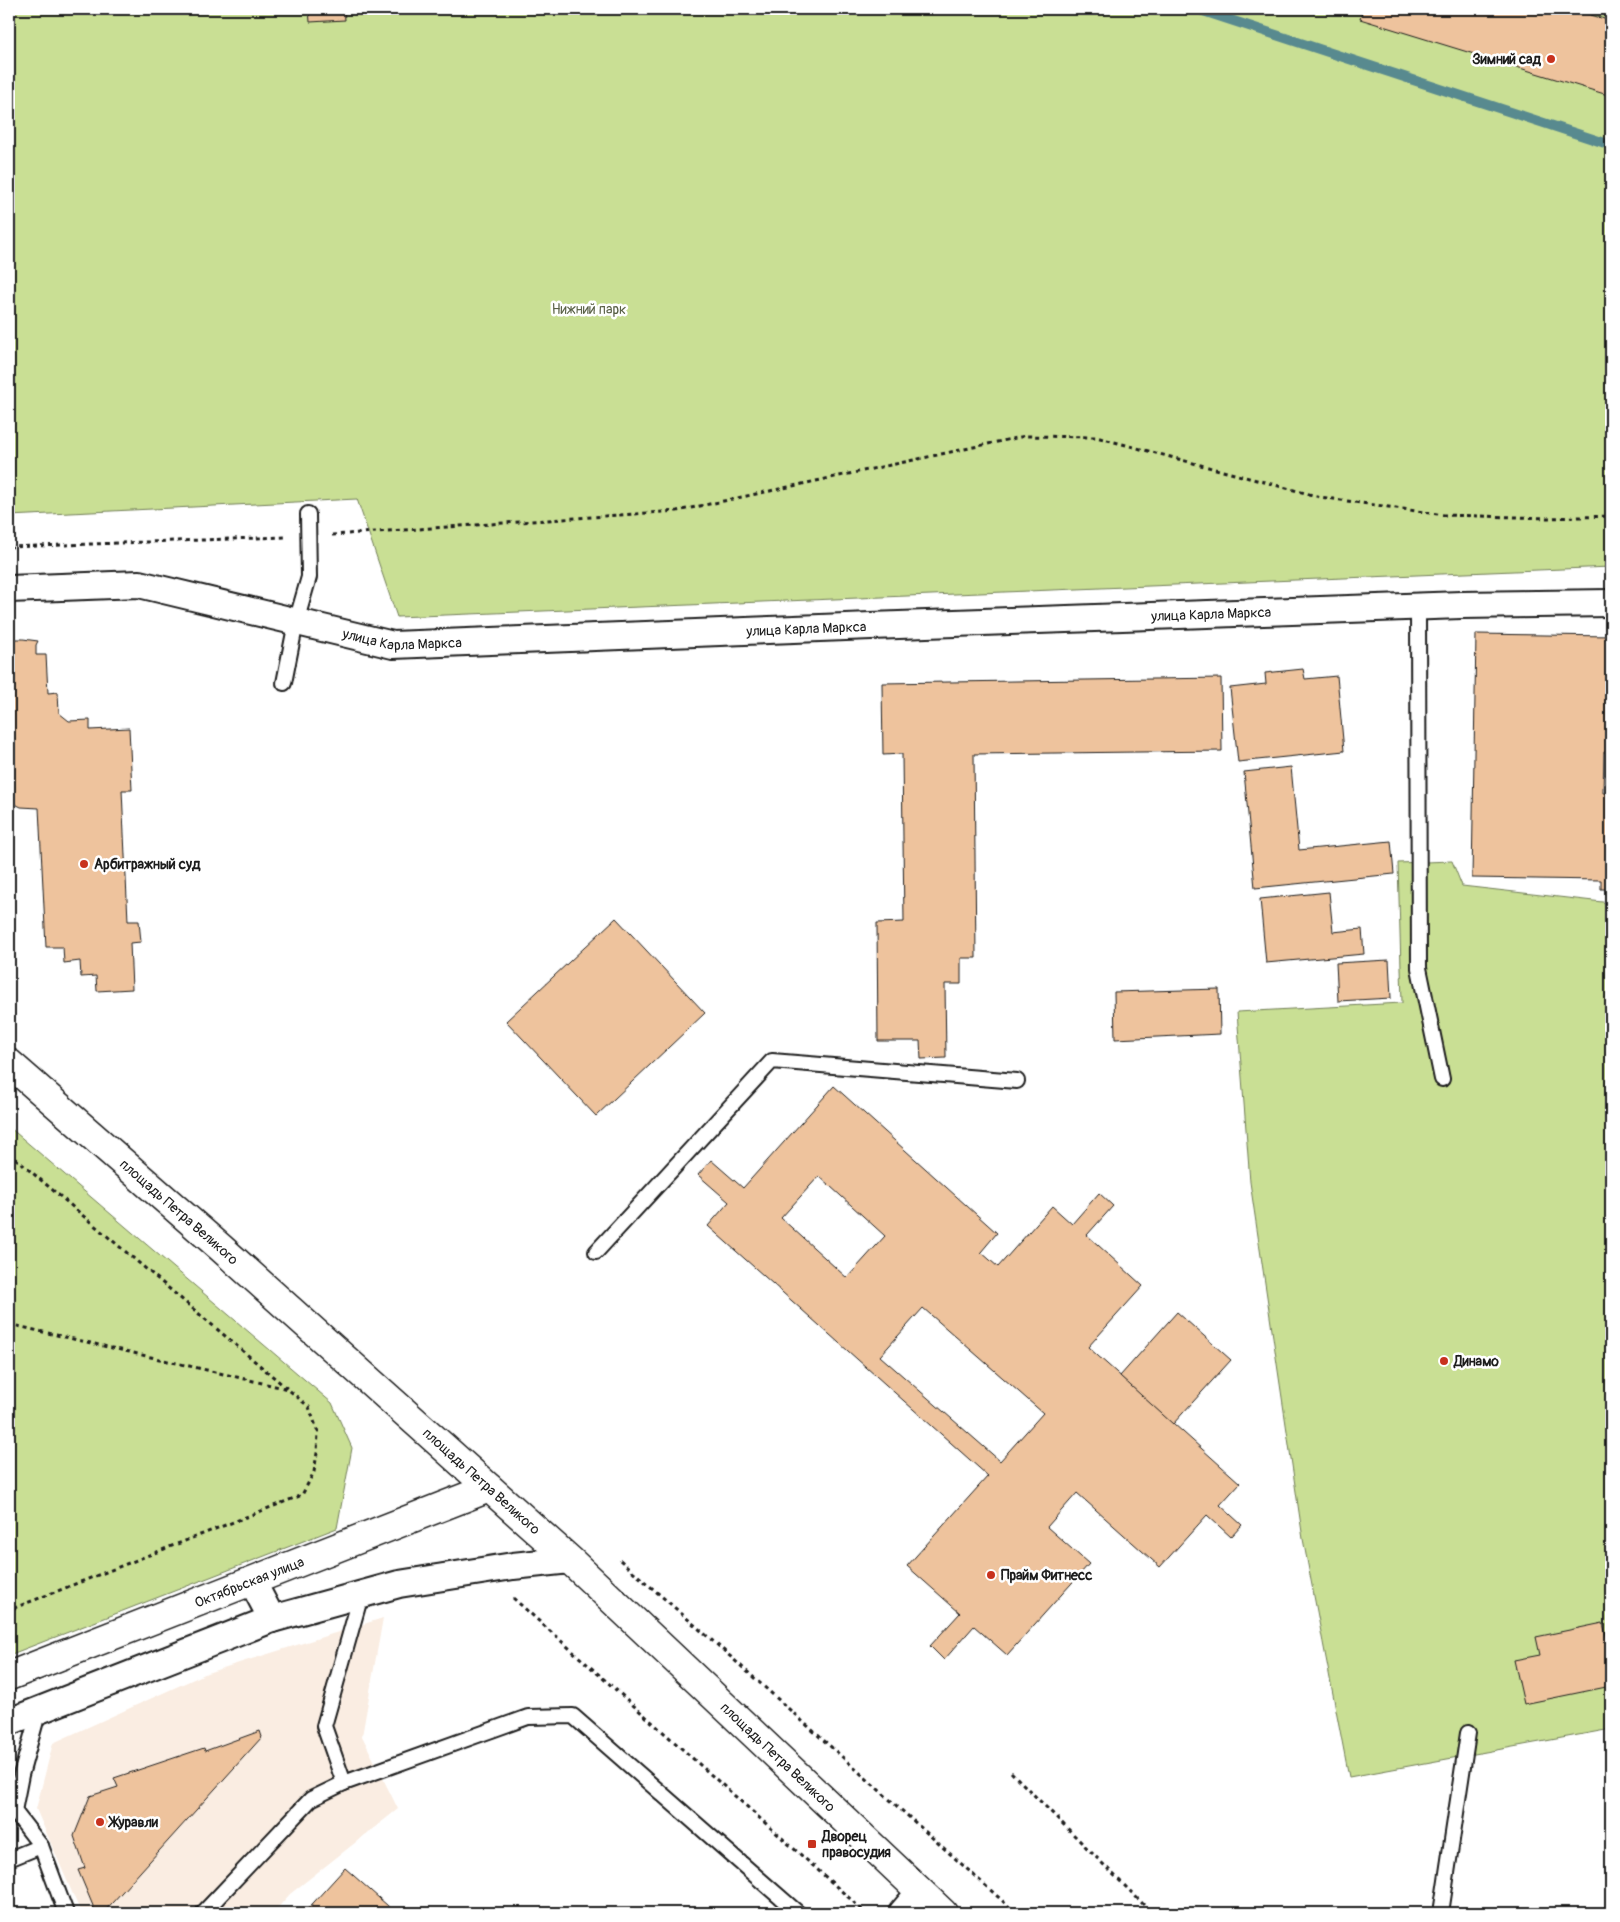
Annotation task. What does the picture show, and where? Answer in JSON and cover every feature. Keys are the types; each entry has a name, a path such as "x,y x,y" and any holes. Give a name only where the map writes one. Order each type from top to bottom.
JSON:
{"main road":[{"name":"площадь Петра Великого","path":"9,1063 221,1248 570,1560 943,1913"},
{"name":"Октябрьская улица","path":"9,1676 489,1488"}],"street":[{"name":"улица Карла Маркса","path":"9,589 140,584 394,645 851,626 1418,607 1611,603"},
{"path":"9,1722 272,1619 398,1584 513,1566 570,1560"},
{"path":"252,1581 272,1619"},
{"path":"902,1913 920,1892"}],"lane":[{"path":"284,683 296,622 309,577 308,514"},
{"path":"1418,607 1419,968 1442,1079"},
{"path":"596,1252 772,1061 1017,1081"},
{"path":"344,1783 324,1726 361,1595"},
{"path":"39,1710 12,1810 41,1846 66,1913"},
{"path":"203,1913 311,1799 344,1783 528,1717 573,1716 798,1913"},
{"path":"1441,1913 1468,1733"},
{"path":"9,1859 41,1846"}],"path":[{"path":"324,535 677,511 1025,436 1096,437 1320,497 1444,515 1550,518 1611,516"},
{"path":"9,547 290,536"},
{"path":"9,1153 309,1407 318,1432 314,1472 302,1495 9,1610"},
{"path":"9,1324 290,1390"},
{"path":"483,1571 866,1913"},
{"path":"1011,1772 1152,1913"}],"shaded area":[{"path":"383,1618 362,1736 398,1809 290,1894 273,1913 81,1913 36,1809 53,1743 207,1673"}],"green space":[{"name":"Нижний парк","path":"9,9 1611,9 1611,567 397,617 357,499 9,516"},
{"name":"Динамо","path":"1452,861 1462,886 1611,903 1611,1729 1349,1777 1303,1539 1250,1182 1237,1012 1402,1003 1398,863"},
{"path":"9,1127 332,1403 352,1448 337,1528 9,1655"}],"building":[{"path":"309,9 344,9 345,20 310,22"},
{"name":"Зимний сад","path":"1363,9 1571,9 1611,21 1611,96 1360,19"},
{"path":"1476,634 1611,636 1611,752 1604,752 1603,793 1611,793 1611,889 1601,889 1601,880 1472,878"},
{"name":"Арбитражный суд","path":"9,639 38,641 36,655 46,655 48,693 58,692 59,713 69,721 90,720 90,730 129,728 132,790 122,790 128,921 139,921 141,942 130,943 132,989 97,991 96,976 81,977 80,961 64,963 63,947 46,947 39,808 21,807 9,801"},
{"path":"1303,669 1305,679 1337,676 1344,751 1238,762 1230,688 1266,684 1265,673"},
{"path":"1221,678 1222,751 974,754 976,958 961,958 961,984 945,984 946,1058 921,1059 920,1041 878,1041 877,923 904,922 902,754 883,755 882,683"},
{"path":"1291,767 1299,850 1391,841 1394,874 1255,888 1244,772"},
{"path":"1329,892 1333,932 1362,929 1364,954 1266,963 1260,899"},
{"path":"616,918 705,1013 596,1116 506,1021"},
{"path":"1389,960 1391,998 1338,1001 1336,963"},
{"path":"1219,989 1220,1034 1115,1039 1114,992"},
{"path":"834,1086 997,1233 981,1252 998,1267 1052,1206 1072,1224 1099,1193 1113,1206 1087,1235 1143,1286 1088,1347 1240,1483 1220,1505 1242,1525 1231,1537 1207,1515 1160,1567 1077,1493 1047,1527 1089,1564 1007,1655 974,1626 944,1660 930,1646 960,1613 907,1566 988,1476 708,1226 729,1202 698,1175 711,1160 743,1188","holes":["819,1176 885,1236 847,1278 781,1218","923,1308 1043,1413 1000,1461 880,1356"]},
{"path":"1177,1312 1231,1360 1173,1424 1120,1376"},
{"path":"1603,1623 1607,1640 1611,1640 1611,1686 1524,1704 1514,1660 1540,1655 1536,1637"},
{"path":"260,1731 262,1737 103,1913 96,1913 78,1870 85,1868 74,1836 90,1796 118,1787 114,1778 204,1748 205,1751"},
{"path":"345,1868 396,1913 304,1913"}],"waterway":[{"path":"1197,9 1611,145"}],"place":[{"name":"Зимний сад","path":"1551,59"},
{"name":"Арбитражный суд","path":"84,864"},
{"name":"Динамо","path":"1444,1361"},
{"name":"Прайм Фитнесс","path":"991,1575"},
{"name":"Журавли","path":"100,1822"},
{"name":"Дворец правосудия","path":"812,1844"}]}
